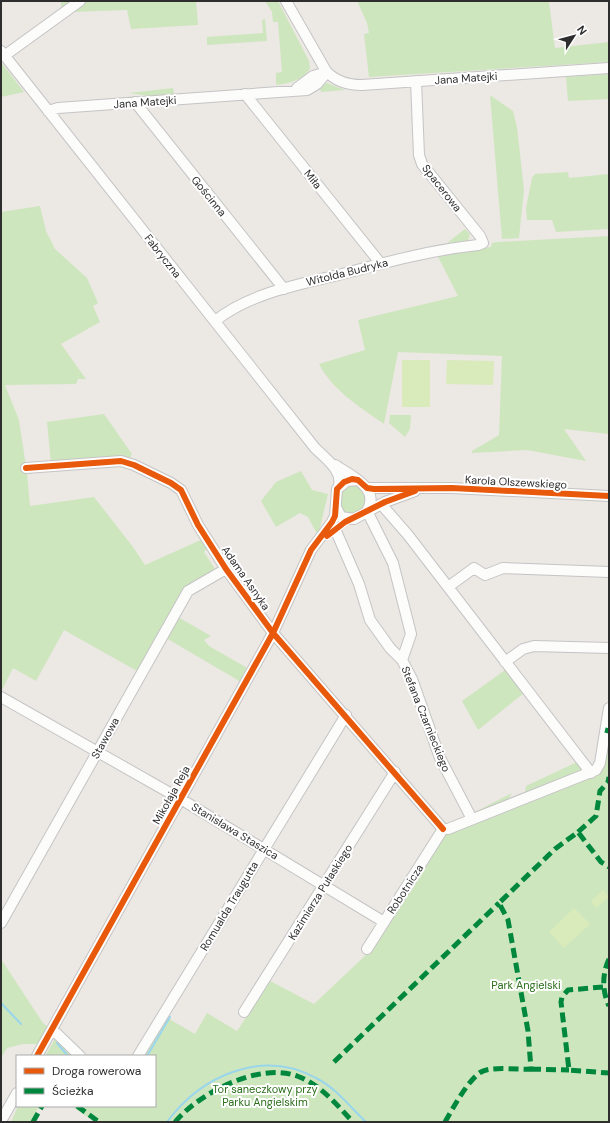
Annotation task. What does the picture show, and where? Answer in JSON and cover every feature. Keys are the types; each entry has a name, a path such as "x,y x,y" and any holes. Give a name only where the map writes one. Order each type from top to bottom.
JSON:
{"street":[{"path":"3,54 80,1"},
{"path":"286,1 327,72"},
{"name":"Fabryczna","path":"3,54 315,448 340,476 340,482 337,489"},
{"name":"Jana Matejki","path":"48,111 58,108 291,91 303,85 313,76 327,72 335,79 353,85 609,68"},
{"name":"Spacerowa","path":"416,81 419,155 422,164 482,240"},
{"name":"Miła","path":"245,94 381,264"},
{"name":"Gościnna","path":"135,102 284,289"},
{"name":"Witolda Budryka","path":"214,321 236,306 284,289 433,251 481,245 483,243 482,240"},
{"name":"Adama Asnyka","path":"26,468 136,460 181,490 198,525 226,569 273,633 346,715 443,829"},
{"name":"Fabryczna","path":"327,460 358,480"},
{"path":"358,480 367,488 371,502 367,511 354,519 333,526 337,489 347,481 358,480"},
{"name":"Karola Olszewskiego","path":"367,488 609,496"},
{"name":"Karola Olszewskiego","path":"367,511 381,504 423,489"},
{"path":"381,504 408,534 591,773"},
{"path":"335,506 341,517 354,519"},
{"path":"367,511 393,563 411,634 402,660"},
{"name":"Mikołaja Reja","path":"38,1055 273,633 305,561 318,541 333,526"},
{"name":"Stefana Czarnieckiego","path":"333,526 360,584 370,620 390,648 402,660 412,679 440,758 472,819"},
{"path":"448,587 474,568 485,575 503,568 609,572"},
{"name":"Stawowa","path":"1,923 188,591 226,569"},
{"path":"505,662 523,649 534,646 609,648"},
{"name":"Stanisława Staszica","path":"1,697 181,799 384,922"},
{"path":"443,829 448,829 596,770 600,763 609,708"},
{"name":"Romualda Traugutta","path":"139,1055 346,715"},
{"name":"Kazimierza Pułaskiego","path":"244,1012 395,772"},
{"name":"Robotnicza","path":"367,949 443,829"},
{"path":"52,1030 79,1055"},
{"path":"3,1119 15,1097"}],"green space":[{"path":"61,1 196,1 198,25 131,29 127,10 73,12 61,9"},
{"path":"265,1 278,1 309,61 310,69 307,73 295,81 276,85 276,73 282,72 278,22 273,22 272,12"},
{"path":"357,1 557,1 549,2 555,48 609,42 609,62 369,77 364,34 369,33 367,23"},
{"path":"265,19 267,41 207,45 207,37 263,33 262,20"},
{"path":"1,62 4,66 24,92 1,97"},
{"path":"609,74 609,99 568,101 566,77"},
{"path":"327,83 345,90 321,92 319,86"},
{"path":"173,88 174,94 149,96 129,93"},
{"path":"490,95 513,111 517,127 524,190 519,238 502,239"},
{"path":"568,172 569,178 609,174 609,229 556,232 552,220 527,220 526,208 532,178 535,174"},
{"path":"40,206 46,231 55,249 87,278 98,303 93,306 100,322 61,344 86,379 78,379 76,384 5,385 19,420 27,473 30,506 94,497 145,565 203,539 208,548 204,552 217,572 185,588 137,671 64,630 36,681 13,668 1,692 1,212"},
{"path":"465,229 470,234 468,241 447,243"},
{"path":"609,236 609,434 564,429 586,461 527,450 472,453 472,451 499,435 502,356 398,352 384,424 339,390 325,374 319,364 365,350 358,320 458,296 436,253 491,247 492,243 498,242"},
{"path":"402,360 430,360 430,407 402,407"},
{"path":"447,360 494,361 493,385 446,384"},
{"path":"104,414 132,454 130,458 124,456 51,463 47,422"},
{"path":"390,415 411,415 410,429 405,437 389,423"},
{"path":"301,471 312,490 328,494 318,536 308,517 300,513 276,527 261,501 276,482"},
{"path":"356,484 367,497 364,507 353,513 344,513 340,503 343,492 346,486"},
{"path":"178,617 211,636 204,640 209,646 249,669 241,682 166,638"},
{"path":"508,668 524,693 478,730 462,701"},
{"path":"609,730 609,1122 95,1122 72,1107 156,1107 156,1055 142,1055 164,1016 195,1034 207,1013 237,1031 270,981 314,1004 369,952 445,834 599,774 604,764"},
{"path":"577,762 583,772 531,794 525,792 526,786"},
{"path":"512,793 506,803 476,816 473,813"},
{"path":"603,890 609,897 596,908 591,901"},
{"path":"574,908 590,924 564,948 549,932"},
{"path":"1,959 43,1023 48,1027 39,1044 23,1044 7,1048 1,1058"},
{"path":"59,1032 83,1055 46,1055"},
{"path":"18,1107 38,1107 31,1122 11,1122"}],"waterway":[{"path":"1,1003 21,1024"},
{"path":"148,1055 170,1017"},
{"path":"57,1043 67,1055"},
{"path":"167,1122 181,1106 197,1092 215,1080 234,1072 254,1067 275,1066 295,1069 323,1082 336,1092 366,1122"}],"marked path":[{"path":"605,730 609,731"},
{"path":"578,832 596,816 600,791 608,782 609,777"},
{"path":"445,1122 456,1102 471,1081 481,1072 491,1069 531,1069 528,1031 508,920 499,903 555,849 578,832 601,862 609,867"},
{"path":"334,1062 499,903"},
{"path":"609,959 604,977 605,994 609,1006"},
{"path":"603,987 568,990 562,997 561,1002 569,1070 609,1073"},
{"path":"531,1069 569,1070"},
{"path":"175,1122 186,1111 214,1091 231,1083 265,1073 282,1073 297,1076 313,1084 328,1096 353,1122"},
{"path":"33,1122 41,1107"},
{"path":"78,1107 99,1122"}],"cycle path":[{"path":"26,468 121,461 134,465 171,483 181,490 198,525 226,569 273,633 443,829"},
{"path":"38,1055 273,633 311,550 335,516 337,489 344,482 352,479 358,480 367,488 374,489 452,488 609,496"},
{"path":"327,536 345,522 385,502 415,491"}],"park label":[{"name":"Park Angielski","path":"526,985"},
{"name":"Tor saneczkowy przy Parku Angielskim","path":"265,1095"}]}
